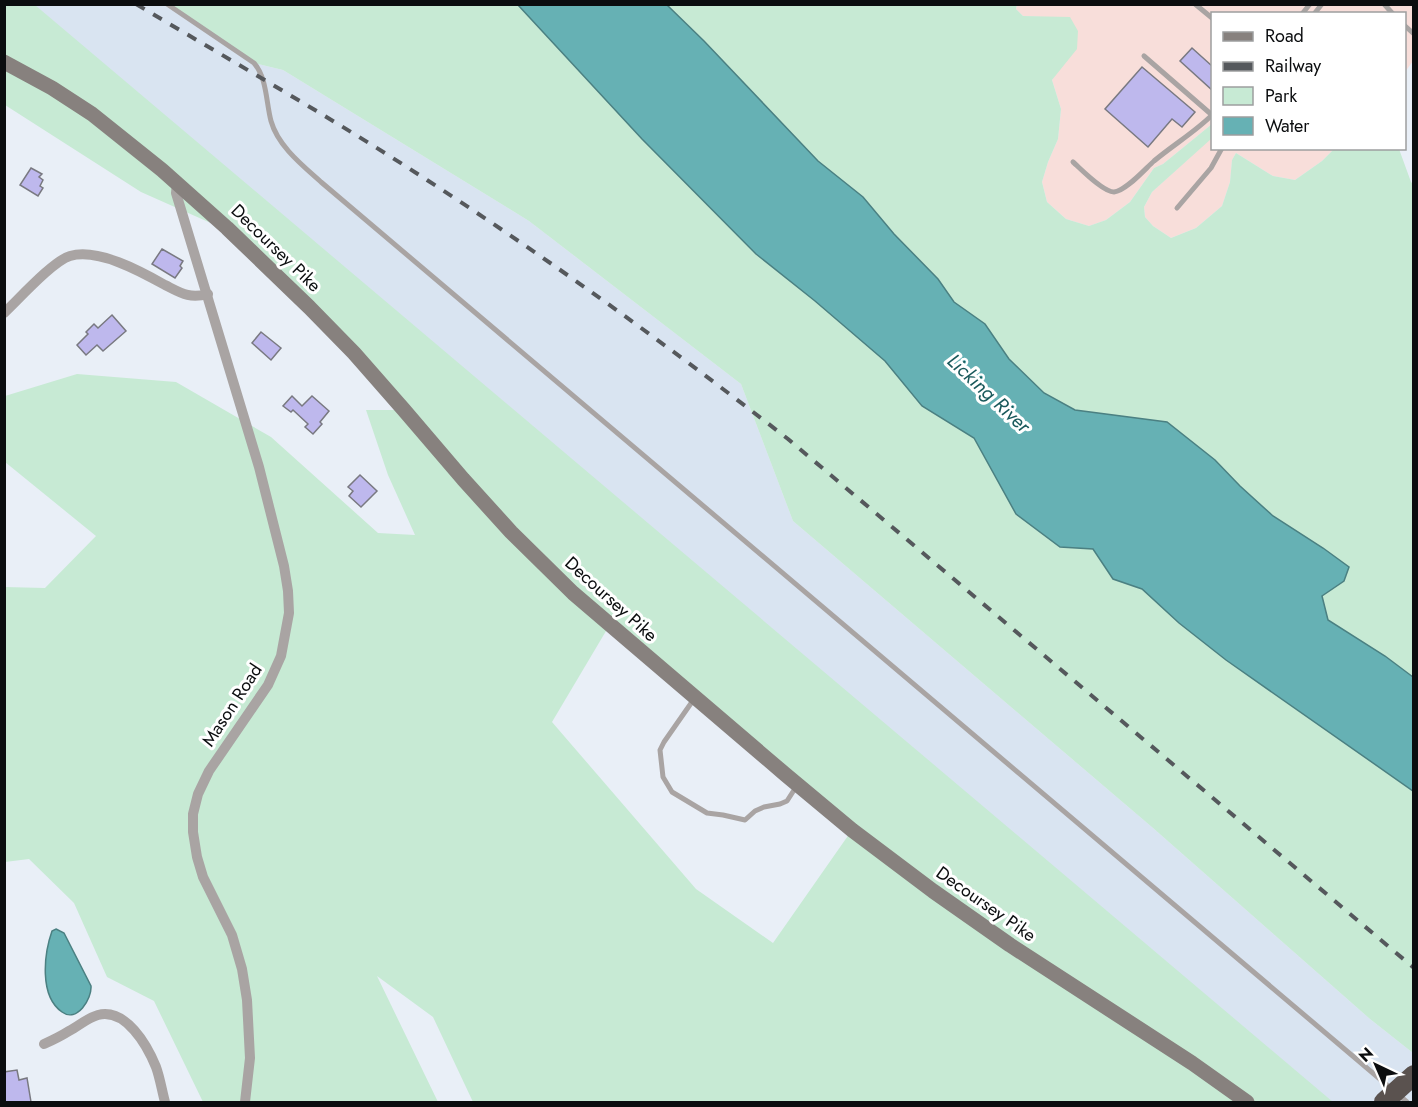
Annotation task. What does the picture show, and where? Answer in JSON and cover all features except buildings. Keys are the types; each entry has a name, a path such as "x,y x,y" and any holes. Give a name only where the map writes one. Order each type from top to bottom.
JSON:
{"highway":[{"path":"1384,1102 1413,1075"}],"main road":[{"name":"Decoursey Pike","path":"4,62 52,88 92,114 177,183 227,228 347,346 511,532 609,626 694,698 852,830 933,891 1010,945 1192,1063 1247,1102"}],"street":[{"name":"Mason Road","path":"177,183 176,193 259,467 284,566 289,613 281,656 268,685 209,771 198,794 193,814 193,832 203,877 232,935 242,969 247,1000 250,1059 245,1102"},
{"path":"4,313 61,260 71,256 91,254 108,259 181,294 196,297 207,294"},
{"path":"44,1044 98,1015 116,1017 134,1030 149,1053 156,1068 165,1102"}],"lane":[{"path":"167,4 254,63 263,79 271,120 280,140 321,182 1407,1102"},
{"path":"1196,4 1211,17"},
{"path":"1144,56 1211,114"},
{"path":"1073,162 1106,190 1114,192 1133,180 1211,116"},
{"path":"1177,208 1211,168 1221,150"},
{"path":"694,698 660,750 663,777 672,792 706,813 723,814 745,820 755,811 787,801 798,785"}],"shaded area":[{"path":"1017,4 1413,5 1413,61 1406,71 1406,12 1211,12 1211,125 1163,164 1154,168 1130,202 1106,220 1089,226 1066,219 1047,202 1042,182 1058,139 1061,109 1052,80 1062,65 1041,17 1023,16 1016,9"},
{"path":"5,5 167,5 254,63 283,70 529,221 741,384 793,521 1153,828 1370,1019 1413,1053 1413,1102 1247,1102 404,410"},
{"path":"1211,138 1211,150 1333,150 1322,161 1295,180 1273,176 1236,153 1232,160 1230,182 1222,206 1196,228 1171,238 1153,226 1145,217 1144,207 1152,192"}],"green space":[{"path":"1017,4 1016,9 1023,16 1070,17 1078,31 1077,49 1052,80 1061,109 1058,139 1042,182 1047,202 1066,219 1089,226 1106,220 1130,202 1154,168 1163,164 1211,125 1211,139 1152,192 1144,207 1145,217 1153,226 1171,238 1196,228 1222,206 1230,182 1232,160 1236,153 1273,176 1295,180 1322,161 1333,150 1399,150 1414,185 1413,677 1385,656 1328,621 1322,596 1343,581 1323,548 1273,516 1215,460 1167,422 1075,410 1044,393 1009,359 985,324 954,302 938,279 894,234 863,197 818,161 667,5"},
{"path":"4,5 35,5 1333,1102 473,1102 433,1017 377,976 438,1102 203,1102 154,1001 107,977 74,903 29,859 5,862 5,587 45,588 96,536 5,462 5,396 77,374 176,382 271,437 378,533 415,535 388,475 366,410 403,410 231,232 141,192 5,105","holes":["609,626 852,830 773,943 696,889 552,722"]},
{"path":"167,5 518,5 642,139 756,254 885,361 922,406 974,438 1016,514 1060,547 1093,549 1113,579 1142,589 1179,623 1226,660 1413,791 1413,1053 1370,1019 1153,828 793,521 741,384 529,221 283,70 254,63"}],"water":[{"name":"Licking River","path":"518,5 667,5 818,161 863,197 894,234 938,279 954,302 985,324 1009,359 1044,393 1075,410 1167,422 1215,460 1273,516 1349,567 1344,581 1322,596 1328,620 1385,656 1413,677 1413,791 1226,660 1179,623 1142,589 1113,579 1093,549 1060,547 1016,514 974,438 922,406 885,361 756,254 642,139"},
{"path":"56,929 64,933 91,986 86,1003 78,1012 68,1015 55,1005 50,996 45,974 47,951 52,931"}],"railway":[{"path":"136,4 319,112 427,180 611,306 700,372 788,439 1414,968"}]}
